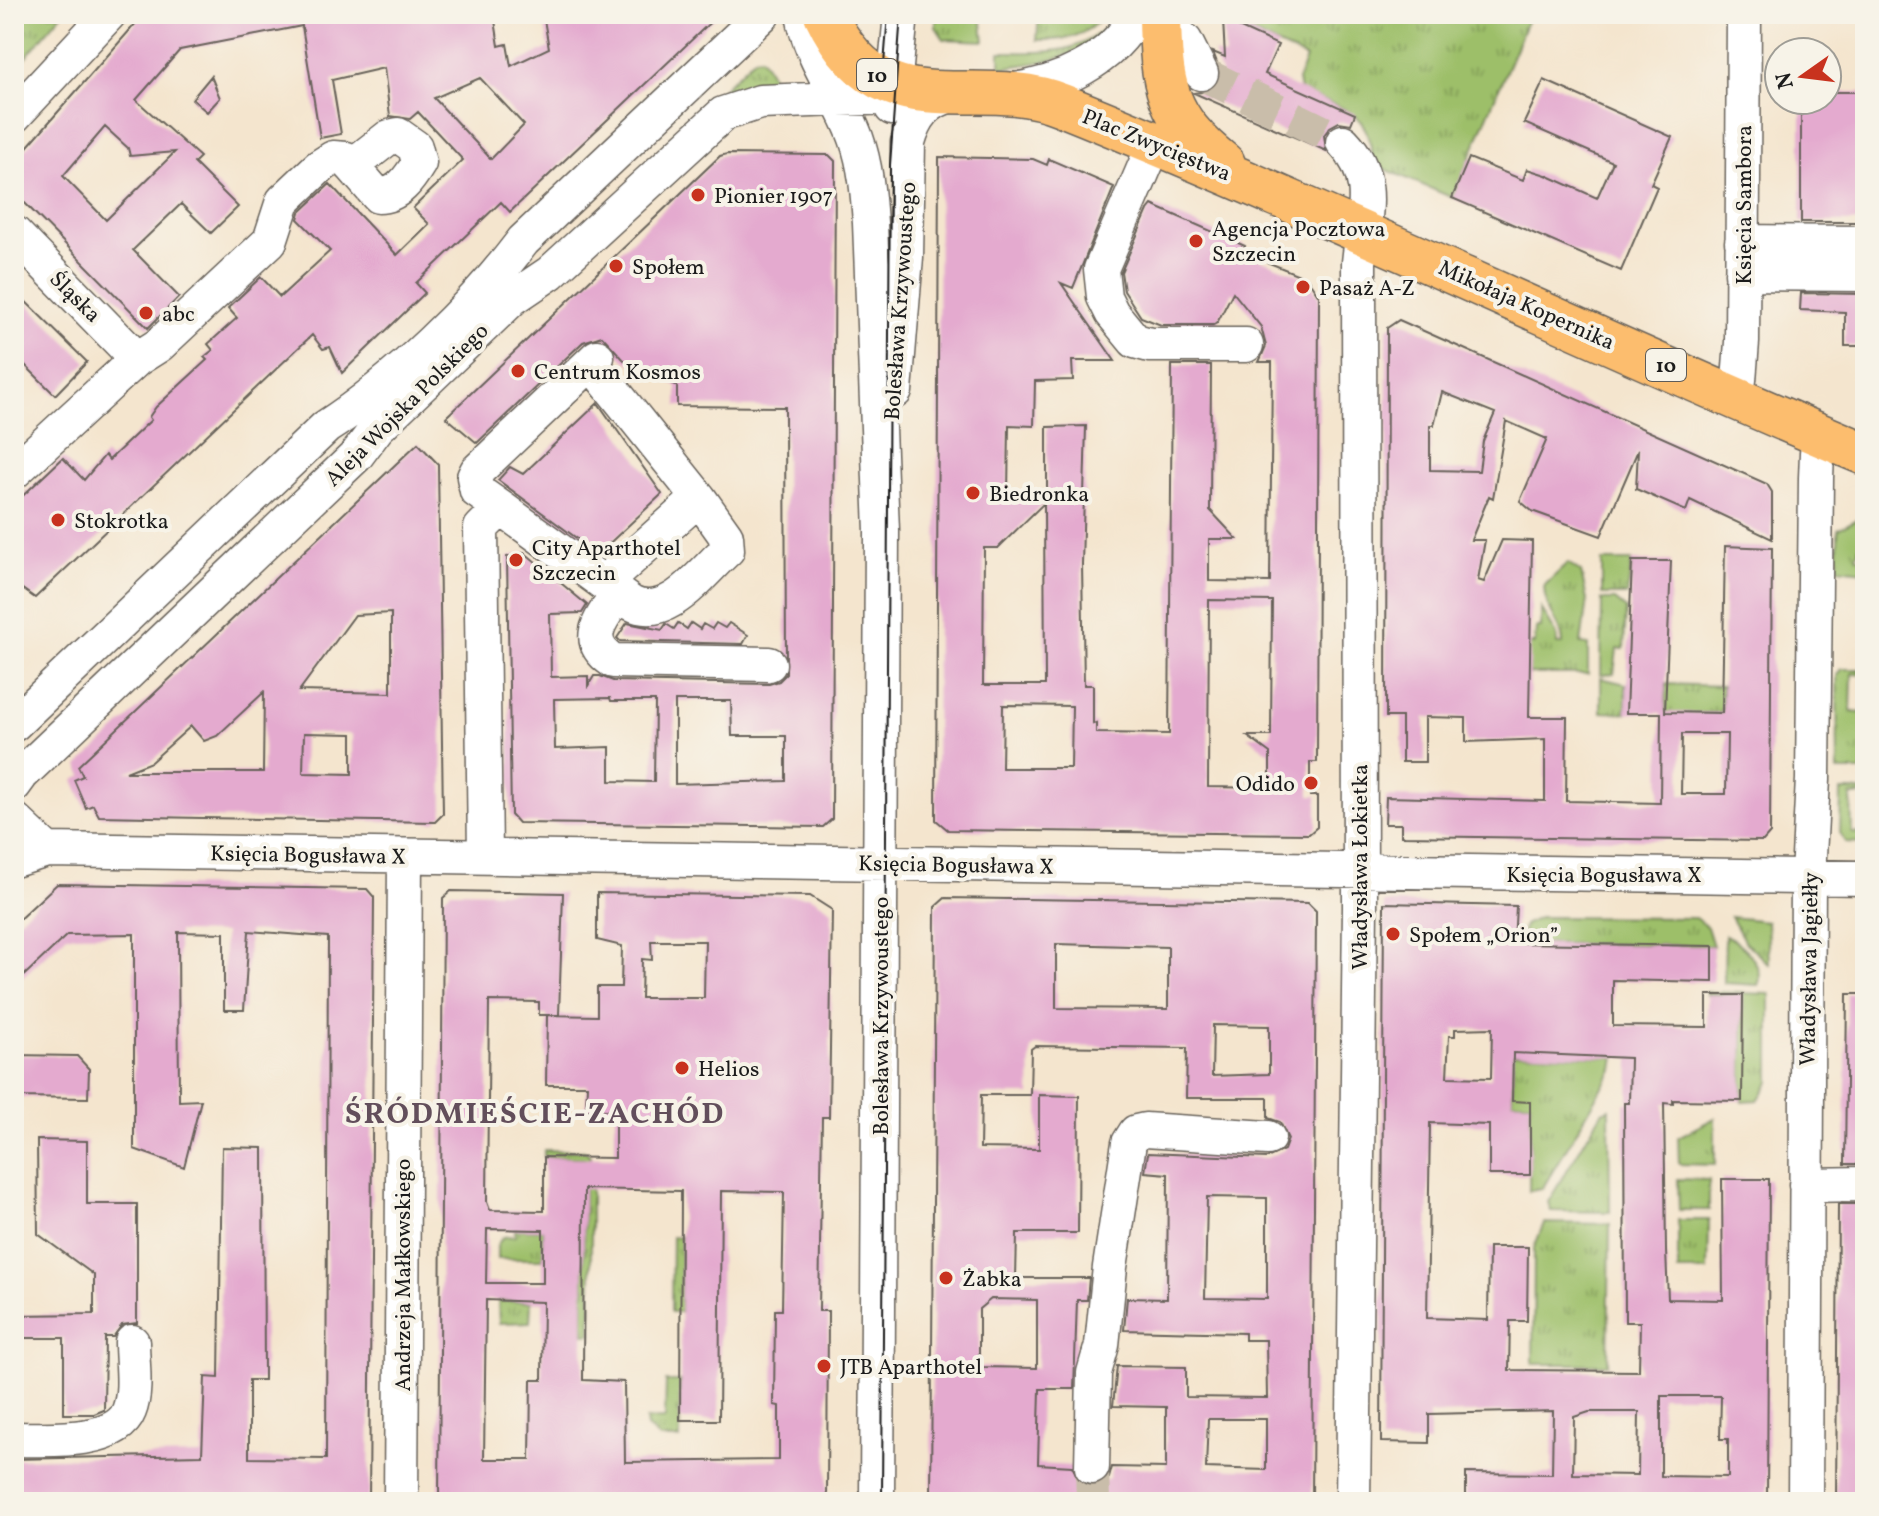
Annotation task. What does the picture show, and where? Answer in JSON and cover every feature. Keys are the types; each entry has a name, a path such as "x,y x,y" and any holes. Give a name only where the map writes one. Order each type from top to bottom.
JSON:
{"main road":[{"name":"Plac Zwycięstwa","path":"825,14 849,50 888,89 1047,100 1255,184"},
{"name":"Plac Zwycięstwa","path":"1152,15 1162,74 1174,110 1201,145 1255,184"},
{"name":"Mikołaja Kopernika","path":"1255,184 1865,454"}],"street":[{"path":"14,116 109,14"},
{"name":"Aleja Wojska Polskiego","path":"14,724 326,427 371,396 495,278 523,241 763,14"},
{"path":"803,14 811,43 837,98"},
{"path":"888,14 888,468"},
{"path":"878,413 888,89 901,14"},
{"name":"Księcia Sambora","path":"1733,395 1739,380 1741,355 1744,14"},
{"path":"1152,15 1185,41 1201,73"},
{"name":"Plac Zwycięstwa","path":"974,94 1044,84 1087,66 1152,15"},
{"name":"Plac Zwycięstwa","path":"837,98 888,89"},
{"name":"Bolesława Krzywoustego","path":"882,531 906,257 908,142 917,118 928,106 974,94"},
{"name":"Aleja Wojska Polskiego","path":"14,785 32,764 356,456 377,428 403,403 519,293 550,273 705,126 723,114 753,102 837,98"},
{"name":"Bolesława Krzywoustego","path":"837,98 856,137 868,188 882,531 877,1502"},
{"path":"1343,142 1359,162 1367,188 1363,232"},
{"path":"1154,145 1105,254 1101,282 1108,305 1135,341 1150,345 1246,345"},
{"path":"14,472 137,359 159,345 270,241 283,201 301,184 333,158 346,159 352,166"},
{"name":"Władysława Łokietka","path":"1353,1502 1360,871 1359,263 1363,232"},
{"name":"Śląska","path":"14,233 137,359"},
{"path":"1742,257 1865,243"},
{"path":"1742,257 1865,274"},
{"path":"594,360 699,498 726,536 727,550 666,606 639,607 477,491 474,477 594,360"},
{"name":"Władysława Jagiełły","path":"1805,1502 1808,876 1813,779 1816,478 1817,453 1823,437"},
{"path":"699,498 611,588 595,626 599,648 613,661 769,664"},
{"path":"485,856 481,528 501,508"},
{"path":"14,824 47,850"},
{"name":"Księcia Bogusława X","path":"14,860 47,850 1865,878"},
{"name":"Andrzeja Małkowskiego","path":"401,1502 405,856"},
{"path":"1092,1467 1094,1373 1102,1345 1114,1231 1129,1143 1136,1132 1145,1130 1268,1138"},
{"path":"1806,1185 1865,1184"},
{"path":"14,1439 99,1434 118,1424 128,1414 132,1401 132,1342"}],"green space":[{"path":"14,14 62,14 14,71"},
{"path":"936,14 981,14 984,41 944,39 936,27"},
{"path":"1039,14 1105,14 1083,33 1037,40"},
{"path":"1116,14 1122,14 1109,29 1082,49 1036,63 1000,68 1000,52 1049,51 1079,45 1105,28"},
{"path":"1211,14 1530,14 1453,198 1373,164 1371,145 1361,121 1343,108 1300,91 1298,80 1306,58"},
{"path":"761,57 772,76 774,89 702,117 701,110 754,58"},
{"path":"1862,517 1865,519 1865,533 1856,556 1865,561 1865,571 1838,568 1838,529"},
{"path":"1602,561 1632,561 1627,595 1602,595"},
{"path":"1568,563 1581,572 1587,600 1581,644 1588,645 1588,674 1529,674 1529,644 1535,644 1536,628 1541,628 1541,608 1557,635 1557,644 1563,644 1547,603 1544,586"},
{"path":"1602,600 1615,600 1626,609 1624,649 1617,649 1614,674 1601,675"},
{"path":"1841,669 1865,669 1865,674 1852,674 1851,712 1865,712 1865,771 1838,771 1837,675"},
{"path":"1601,678 1626,684 1626,713 1601,712"},
{"path":"1666,684 1722,686 1722,713 1665,713"},
{"path":"1841,791 1865,791 1865,795 1851,796 1852,833 1865,834 1865,843 1845,842 1840,834"},
{"path":"1541,917 1695,918 1707,927 1713,946 1521,943 1524,925"},
{"path":"1731,917 1767,921 1769,964 1745,942"},
{"path":"1725,935 1745,949 1756,963 1760,978 1758,985 1724,983"},
{"path":"1707,992 1770,994 1770,1082 1758,1100 1742,1101 1743,996 1707,995"},
{"path":"1513,1053 1615,1057 1613,1070 1542,1189 1529,1191 1530,1102 1512,1101"},
{"path":"1609,1109 1610,1212 1551,1211 1548,1202 1602,1112"},
{"path":"1715,1118 1715,1165 1679,1164 1678,1137"},
{"path":"544,1150 586,1151 591,1157 591,1334 583,1334 584,1158 544,1157"},
{"path":"1678,1179 1709,1180 1709,1210 1679,1210"},
{"path":"1678,1220 1709,1220 1708,1271 1678,1271"},
{"path":"1544,1223 1610,1224 1608,1364 1533,1364 1534,1248"},
{"path":"515,1229 543,1230 543,1259 497,1259 497,1245 503,1237 515,1236"},
{"path":"672,1237 681,1237 681,1312 671,1312"},
{"path":"498,1301 531,1302 530,1322 499,1323"},
{"path":"666,1381 680,1381 680,1439 660,1439 647,1427 646,1420 665,1419"}],"building":[{"path":"144,14 494,14 499,46 507,44 511,66 549,48 543,14 719,14 510,212 501,202 416,283 425,293 342,373 330,347 323,349 312,335 35,598 14,583 14,504 63,458 84,480 105,455 109,460 151,420 149,417 156,407 207,360 204,357 213,350 208,344 237,318 228,308 261,277 280,297 330,251 298,219 300,212 330,184 397,255 429,224 413,208 463,160 418,112 410,119 390,116 384,68 332,80 341,134 320,138 302,26 180,50 136,100 200,157 194,163 238,207 211,233 181,204 133,250 179,297 148,328 14,192 14,162","holes":["480,78 524,125 491,159 434,98","105,127 128,148 130,156 175,152 106,220 63,176"]},
{"path":"1223,20 1278,45 1265,74 1355,114 1351,124 1339,122 1330,127 1324,135 1326,151 1194,93 1209,91 1218,83 1221,73 1213,52 1225,57"},
{"path":"211,76 220,98 207,112 192,99"},
{"path":"1544,80 1672,137 1651,184 1657,187 1621,271 1452,198 1469,158 1523,180 1527,169 1597,198 1613,162 1524,123"},
{"path":"1843,92 1863,92 1863,222 1801,222 1801,116 1843,116"},
{"path":"829,155 835,161 832,819 823,827 518,823 511,815 507,557 524,552 587,605 582,613 550,614 551,677 588,676 588,686 594,676 613,681 769,684 779,681 786,674 785,407 677,406 677,386 624,360 602,336 583,342 477,443 446,417 720,156","holes":["610,698 611,701 655,701 654,782 610,781 610,747 555,749 554,699","675,701 731,701 732,736 786,736 786,781 675,784"]},
{"path":"939,157 1033,159 1047,165 1049,159 1114,187 1073,288 1061,283 1115,361 1072,361 1073,380 1035,381 1034,426 1009,425 1008,495 1047,495 1047,427 1086,426 1082,564 1084,685 1093,685 1093,724 1096,723 1096,733 1169,734 1172,365 1211,365 1210,510 1237,539 1209,539 1209,581 1270,582 1272,362 1259,362 1266,346 1261,327 1233,292 1213,325 1161,325 1141,317 1124,291 1121,272 1148,210 1152,205 1245,246 1242,252 1307,278 1319,296 1317,762 1310,762 1310,796 1317,796 1317,827 1309,834 948,830 936,820","holes":["1044,503 1045,685 983,685 984,548 998,548","1209,600 1272,601 1271,736 1247,736 1270,753 1270,788 1208,787","1003,705 1072,706 1071,768 1002,768"]},
{"path":"14,290 87,362 55,395 14,354"},
{"path":"1801,293 1865,294 1865,346 1845,346 1845,312 1800,310"},
{"path":"1399,320 1767,484 1772,492 1772,539 1690,500 1686,511 1636,489 1638,450 1601,536 1532,511 1520,501 1547,439 1506,421 1493,498 1489,496 1471,540 1485,540 1478,580 1484,582 1502,540 1532,541 1529,717 1567,717 1566,801 1660,803 1661,713 1626,713 1632,561 1671,561 1665,712 1722,713 1725,546 1772,548 1770,833 1763,841 1401,836 1401,824 1385,824 1386,797 1545,801 1545,739 1466,742 1466,718 1425,717 1425,762 1402,762 1402,717 1386,717 1387,328","holes":["1442,392 1495,413 1483,441 1479,471 1430,470 1430,425 1434,425","1682,734 1727,734 1726,794 1681,794"]},
{"path":"598,403 662,494 598,554 498,480 510,467 523,474"},
{"path":"418,443 438,464 443,814 435,822 99,816 93,805 86,808 74,780 83,776 78,766","holes":["391,613 391,693 299,691 355,615","264,692 263,772 126,772 151,762 191,726 204,741 217,736","304,733 352,734 352,774 303,773"]},
{"path":"627,623 662,630 666,624 674,629 678,623 687,629 691,623 700,629 703,624 712,629 716,623 725,628 729,623 748,635 743,644 620,641 617,638"},
{"path":"57,884 367,889 374,897 369,1502 14,1498 14,1459 202,1455 205,1377 219,1378 222,1147 263,1148 264,1380 249,1380 249,1458 326,1459 328,937 249,931 244,1010 224,1010 224,933 178,932 179,1101 201,1100 184,1167 134,1149 134,934 67,935 14,985 14,924"},
{"path":"451,891 563,893 559,1015 547,1015 597,1016 597,987 621,987 622,946 597,940 597,893 810,896 832,910 829,1117 822,1117 819,1311 828,1311 827,1502 439,1502 443,898","holes":["651,941 705,941 704,998 641,998 642,959 652,960","489,1001 539,1002 539,1015 547,1015 546,1085 587,1085 586,1110 615,1110 615,1158 544,1157 544,1211 490,1210 487,1202","584,1189 681,1191 680,1420 719,1420 721,1191 784,1192 782,1310 775,1310 774,1405 779,1406 779,1460 625,1462 624,1382 583,1380","487,1229 543,1230 543,1283 486,1283","486,1300 543,1302 542,1380 531,1380 530,1459 484,1459"]},
{"path":"945,898 1308,903 1316,911 1312,1502 931,1502 935,907","holes":["1056,944 1168,947 1168,1009 1056,1008","1213,1025 1269,1026 1269,1074 1212,1076","1035,1046 1187,1048 1186,1098 1268,1098 1268,1118 1280,1122 1288,1139 1284,1150 1267,1158 1148,1153 1145,1172 1168,1174 1167,1299 1127,1298 1124,1330 1245,1333 1245,1340 1266,1340 1267,1398 1186,1397 1186,1367 1117,1366 1113,1406 1166,1407 1166,1468 1112,1467 1109,1478 1092,1487 1081,1484 1072,1466 1038,1464 1040,1389 1074,1389 1077,1300 1087,1300 1089,1278 1016,1278 1017,1233 1078,1233 1079,1096 1039,1095 1039,1149 980,1148 981,1095 1030,1095 1031,1049","1207,1197 1267,1198 1267,1299 1205,1298","991,1299 1037,1300 1037,1368 979,1367 979,1309","1208,1419 1266,1419 1266,1470 1206,1468"]},
{"path":"1384,903 1516,906 1514,943 1713,946 1713,982 1613,980 1613,1026 1707,1027 1707,995 1743,995 1742,1101 1673,1100 1673,1104 1664,1103 1668,1299 1723,1300 1722,1179 1769,1179 1767,1502 1466,1502 1466,1473 1552,1474 1553,1411 1429,1414 1429,1443 1381,1442","holes":["1492,1028 1491,1078 1447,1077 1449,1036 1455,1036 1455,1029","1513,1053 1630,1058 1629,1103 1624,1103 1625,1322 1640,1322 1639,1371 1509,1370 1510,1321 1527,1321 1528,1247 1489,1247 1488,1320 1427,1318 1430,1123 1489,1125 1489,1175 1530,1175 1530,1102 1512,1101","1661,1396 1721,1396 1720,1439 1728,1439 1728,1477 1661,1476","1589,1412 1639,1412 1638,1475 1573,1474 1574,1417"]},
{"path":"1847,994 1865,994 1865,1164 1845,1164"},
{"path":"14,1055 77,1056 89,1069 88,1098 16,1097"},
{"path":"37,1140 87,1141 87,1204 137,1204 137,1323 122,1325 113,1337 105,1337 104,1410 94,1414 64,1414 64,1338 14,1338 14,1315 94,1314 94,1275 38,1234"},
{"path":"1838,1204 1865,1204 1865,1502 1836,1502"}],"tunnel":[{"path":"1201,73 1343,142"},
{"path":"1092,1467 1093,1502"}],"tram line":[{"path":"882,90 888,14"},
{"path":"882,1502 890,165 901,14"}],"place":[{"name":"Pionier 1907","path":"698,195"},
{"name":"Agencja Pocztowa Szczecin","path":"1196,241"},
{"name":"Społem","path":"616,266"},
{"name":"Pasaż A-Z","path":"1303,287"},
{"name":"abc","path":"146,313"},
{"name":"Centrum Kosmos","path":"518,371"},
{"name":"Biedronka","path":"973,493"},
{"name":"Stokrotka","path":"58,520"},
{"name":"City Aparthotel Szczecin","path":"516,560"},
{"name":"Odido","path":"1311,783"},
{"name":"Społem „Orion”","path":"1393,934"},
{"name":"Helios","path":"682,1068"},
{"name":"Żabka","path":"946,1278"},
{"name":"JTB Aparthotel","path":"824,1366"}],"district":[{"name":"ŚRÓDMIEŚCIE-ZACHÓD","path":"535,1113"}]}
